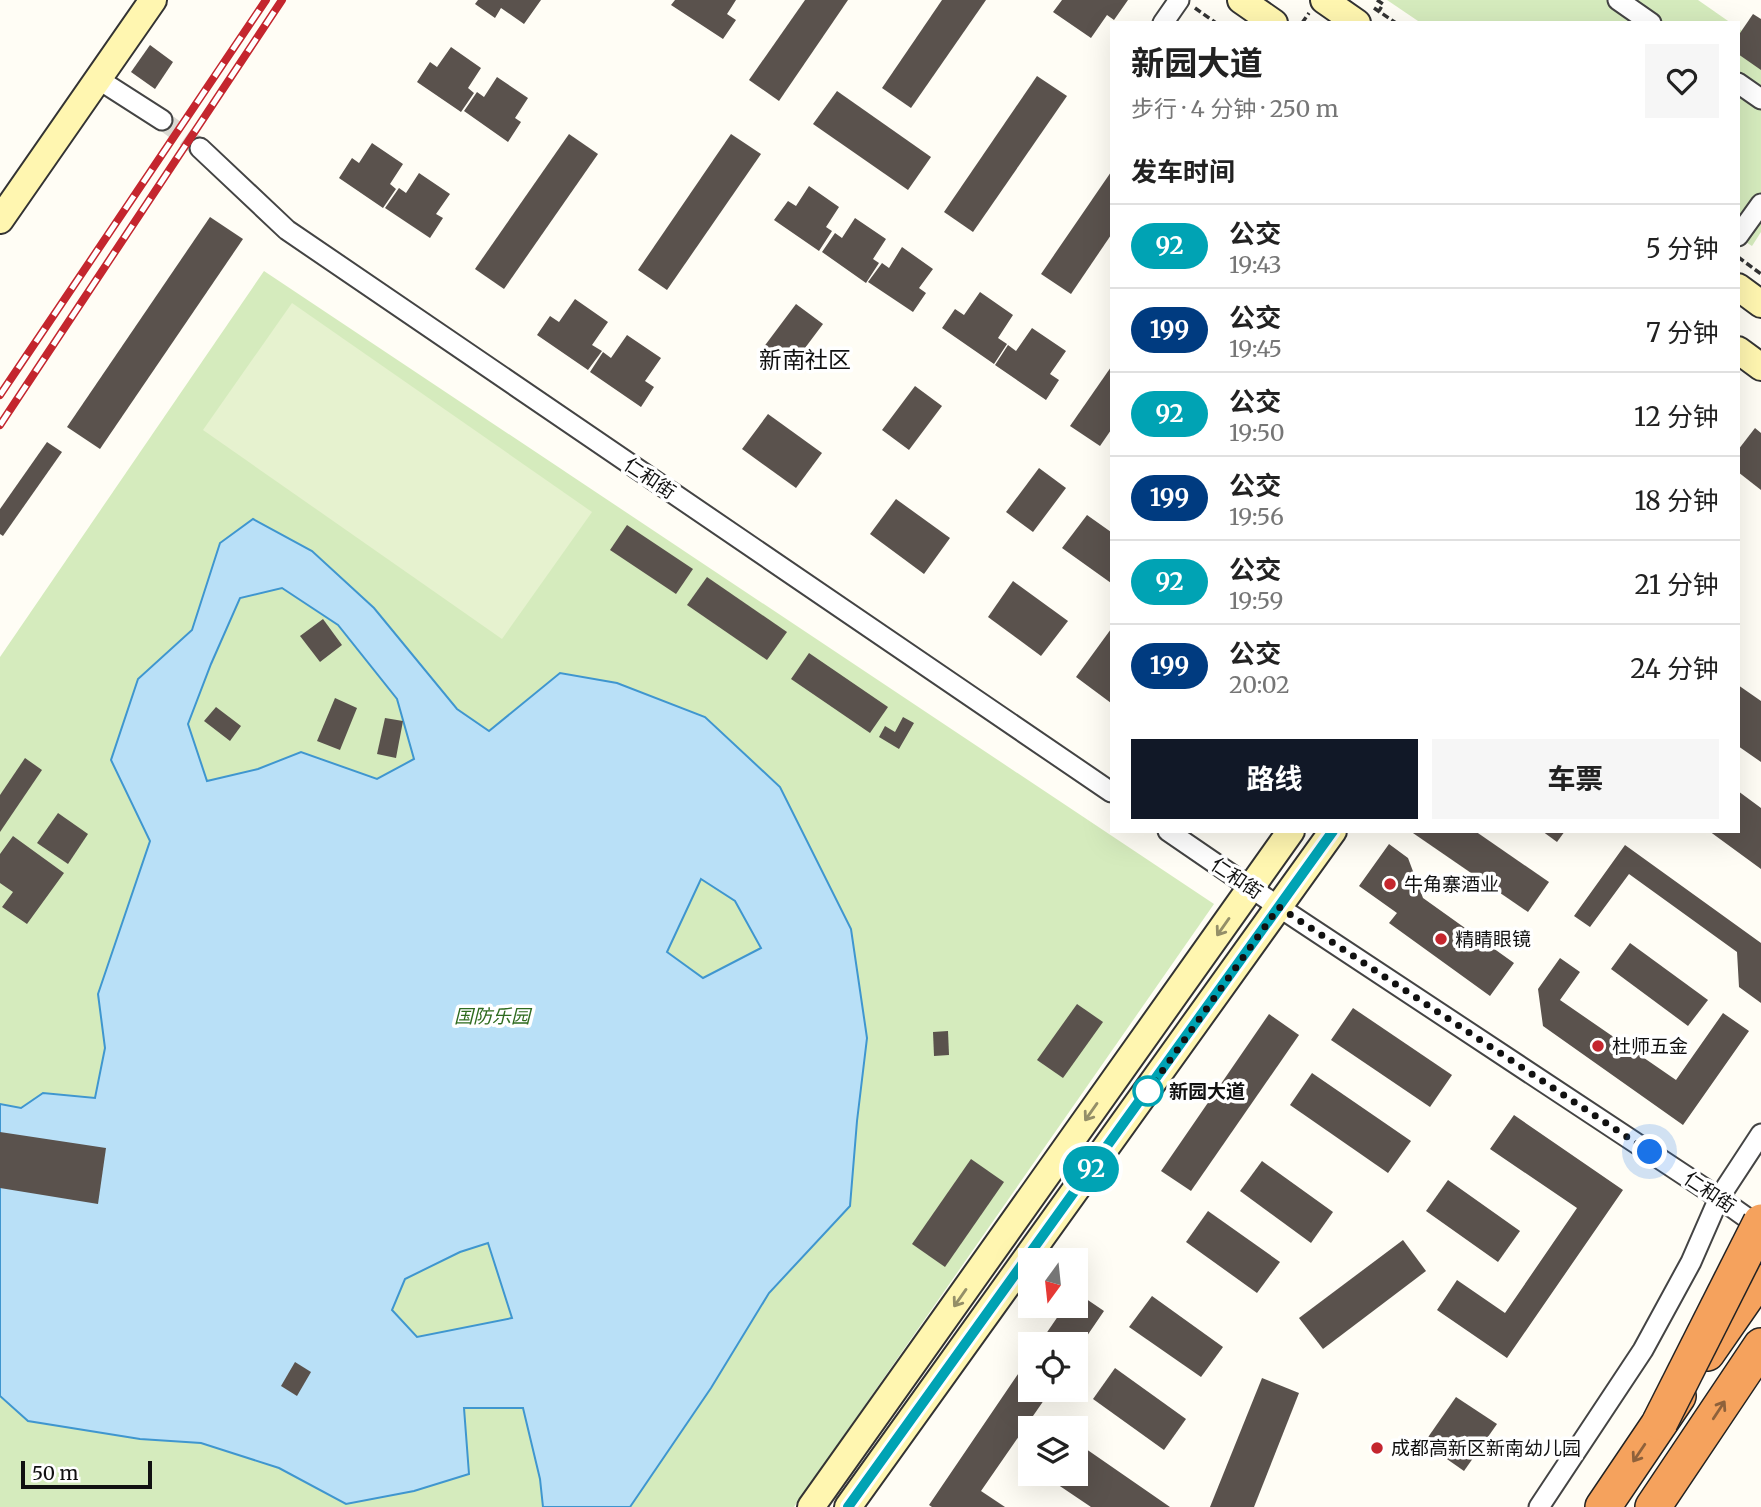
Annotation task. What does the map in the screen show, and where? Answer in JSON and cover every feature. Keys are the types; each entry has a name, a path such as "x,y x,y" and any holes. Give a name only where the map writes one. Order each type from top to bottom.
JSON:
{"highway":[{"path":"1660,1422 1761,1222"},
{"path":"1603,1507 1761,1275"},
{"path":"1653,1507 1761,1346"},
{"path":"1662,1507 1695,1446"}],"street":[{"path":"0,220 153,0"},
{"path":"1241,0 1270,21"},
{"path":"1324,0 1369,13"},
{"path":"1618,0 1648,21"},
{"path":"1166,21 1187,4"},
{"path":"98,79 162,120"},
{"path":"1740,84 1761,99"},
{"name":"仁和街","path":"200,148 287,230 1110,791"},
{"path":"1740,233 1761,204"},
{"path":"1740,288 1761,304"},
{"path":"1740,351 1761,367"},
{"name":"仁和街","path":"1171,833 1761,1228"},
{"path":"816,1505 1290,833"},
{"path":"848,1507 1332,833"},
{"path":"1539,1507 1643,1350 1690,1262 1719,1198 1761,1134"}],"path":[{"path":"1369,13 1383,4 1377,0"},
{"path":"1187,4 1213,21"},
{"path":"1369,13 1391,21"},
{"path":"1740,258 1761,274"}],"green space":[{"path":"1387,0 1698,0 1728,21 1418,21"},
{"path":"1740,29 1761,44 1761,232 1752,246 1740,238"},
{"name":"国防乐园","path":"264,271 1214,904 794,1507 0,1507 0,657"},
{"path":"292,303 592,512 502,639 203,430"}],"water":[{"path":"253,519 312,551 374,608 457,709 489,731 560,673 617,683 705,717 780,787 851,929 867,1038 850,1206 769,1293 711,1388 630,1507 543,1507 540,1479 523,1408 464,1408 469,1474 414,1491 346,1504 279,1468 201,1443 140,1439 28,1421 0,1396 0,1104 21,1108 43,1093 95,1098 105,1048 98,994 150,841 111,760 138,679 192,630 220,543","holes":["282,588 338,625 397,699 414,759 377,779 301,752 258,769 207,781 188,724 211,664 240,598","701,879 735,901 761,948 703,978 667,952","488,1243 512,1318 417,1337 392,1310 405,1279 460,1252"]}],"building":[{"path":"478,0 541,0 524,24 501,8 495,18 475,4"},
{"path":"675,0 736,0 727,14 736,20 723,39 671,5"},
{"path":"805,0 848,0 779,101 749,80"},
{"path":"942,0 986,0 911,108 882,88"},
{"path":"1062,0 1128,0 1114,20 1107,15 1091,38 1053,12"},
{"path":"1753,14 1761,19 1761,70 1740,55 1740,33"},
{"path":"150,45 173,62 155,89 131,72"},
{"path":"451,47 481,68 468,88 474,93 461,112 417,82 430,62 437,67"},
{"path":"1037,76 1067,96 973,232 944,212"},
{"path":"497,77 528,98 515,118 521,122 508,142 464,111 477,92 484,97"},
{"path":"837,91 931,157 908,190 813,124"},
{"path":"569,134 598,154 504,289 475,269"},
{"path":"731,134 761,154 667,290 638,270"},
{"path":"372,143 403,164 390,184 396,189 383,208 339,178 352,158 359,163"},
{"path":"419,173 450,194 436,214 443,218 430,238 385,208 399,188 406,193"},
{"path":"1110,173 1110,236 1071,294 1041,274"},
{"path":"809,186 839,207 826,227 832,231 819,251 774,220 788,201 796,206"},
{"path":"210,217 243,239 100,449 67,427"},
{"path":"855,218 886,239 873,259 879,263 866,283 822,252 835,233 842,238"},
{"path":"902,247 933,269 919,288 926,293 913,312 868,282 882,263 889,268"},
{"path":"980,292 1013,315 998,338 1007,344 994,364 942,328 955,309 964,315"},
{"path":"575,299 608,322 592,345 602,351 588,370 537,335 550,316 559,322"},
{"path":"796,304 823,324 790,368 763,348"},
{"path":"1032,328 1066,351 1050,374 1059,380 1046,400 995,365 1008,345 1016,351"},
{"path":"627,335 661,358 645,381 654,387 641,407 590,372 603,352 611,358"},
{"path":"1110,368 1110,431 1100,446 1070,426"},
{"path":"915,386 942,406 909,450 882,430"},
{"path":"768,414 822,453 796,488 742,449"},
{"path":"1755,428 1761,433 1761,490 1740,474 1740,447"},
{"path":"47,442 62,452 3,536 0,534 0,509"},
{"path":"1039,468 1066,488 1033,532 1006,512"},
{"path":"896,499 950,538 924,574 870,534"},
{"path":"1087,515 1110,531 1110,582 1062,548"},
{"path":"627,525 693,569 676,594 610,550"},
{"path":"707,577 787,632 767,660 687,605"},
{"path":"1013,581 1068,621 1041,656 988,617"},
{"path":"323,619 342,645 320,662 300,636"},
{"path":"1110,630 1110,702 1076,677"},
{"path":"809,653 888,707 870,733 791,679"},
{"path":"1740,686 1761,701 1761,762 1740,747"},
{"path":"335,698 357,708 340,750 317,741"},
{"path":"216,707 241,726 230,741 204,721"},
{"path":"903,717 914,723 899,749 879,737 885,726 895,732"},
{"path":"385,718 403,721 396,758 377,754"},
{"path":"25,758 42,770 0,832 0,795"},
{"path":"1740,792 1761,808 1761,869 1712,833 1740,833"},
{"path":"58,813 88,834 68,864 37,843"},
{"path":"1413,833 1478,833 1549,882 1528,912"},
{"path":"1545,833 1564,833 1557,842"},
{"path":"13,836 64,873 27,924 2,907 13,892 0,883 0,854"},
{"path":"1389,844 1408,858 1423,898 1514,963 1490,996 1389,923 1397,913 1359,886"},
{"path":"1625,845 1761,943 1761,1003 1739,987 1737,952 1629,874 1590,927 1574,916"},
{"path":"1630,943 1708,1000 1688,1026 1611,969"},
{"path":"1560,958 1580,972 1560,1000 1676,1080 1723,1013 1749,1031 1683,1125 1543,1026 1538,989"},
{"path":"1077,1004 1103,1022 1063,1078 1037,1060"},
{"path":"1353,1008 1452,1075 1430,1107 1331,1040"},
{"path":"1269,1014 1299,1035 1191,1191 1161,1171"},
{"path":"948,1031 949,1055 934,1056 933,1032"},
{"path":"1312,1073 1411,1141 1388,1173 1290,1105"},
{"path":"1514,1115 1623,1190 1507,1358 1437,1310 1457,1280 1505,1313 1577,1208 1490,1149"},
{"path":"0,1132 106,1148 98,1204 0,1188"},
{"path":"971,1159 1004,1182 945,1267 912,1244"},
{"path":"1262,1161 1333,1212 1311,1243 1240,1191"},
{"path":"1448,1180 1520,1231 1498,1262 1426,1211"},
{"path":"1208,1211 1280,1262 1257,1293 1186,1242"},
{"path":"1403,1240 1426,1271 1323,1349 1299,1318"},
{"path":"1152,1296 1223,1347 1201,1377 1129,1327"},
{"path":"1088,1300 1104,1311 1088,1334 1088,1332 1047,1332 1057,1318 1088,1318"},
{"path":"295,1362 311,1372 297,1396 281,1386"},
{"path":"1115,1368 1186,1419 1164,1450 1093,1399"},
{"path":"1018,1374 1018,1402 1043,1402 1033,1416 1018,1416 1018,1438 981,1491 1005,1507 929,1505"},
{"path":"1262,1378 1299,1393 1254,1507 1210,1507"},
{"path":"1456,1397 1497,1424 1464,1471 1424,1443"},
{"path":"1088,1450 1170,1507 1091,1507 1060,1486 1088,1486"}],"tunnel":[{"path":"162,120 200,148"}],"railway":[{"path":"0,395 266,0"},
{"path":"0,425 282,0"}],"bus line":[{"name":"92","path":"848,1507 1332,833"}],"place":[{"name":"牛角寨酒业","path":"1390,884"},
{"name":"精睛眼镜","path":"1441,939"},
{"name":"杜师五金","path":"1598,1046"},
{"name":"新园大道","path":"1148,1091"},
{"name":"成都高新区新南幼儿园","path":"1377,1448"}],"district":[{"name":"新南社区","path":"805,360"}],"route":[{"path":"1148,1091 1279,907 1650,1152"}]}
